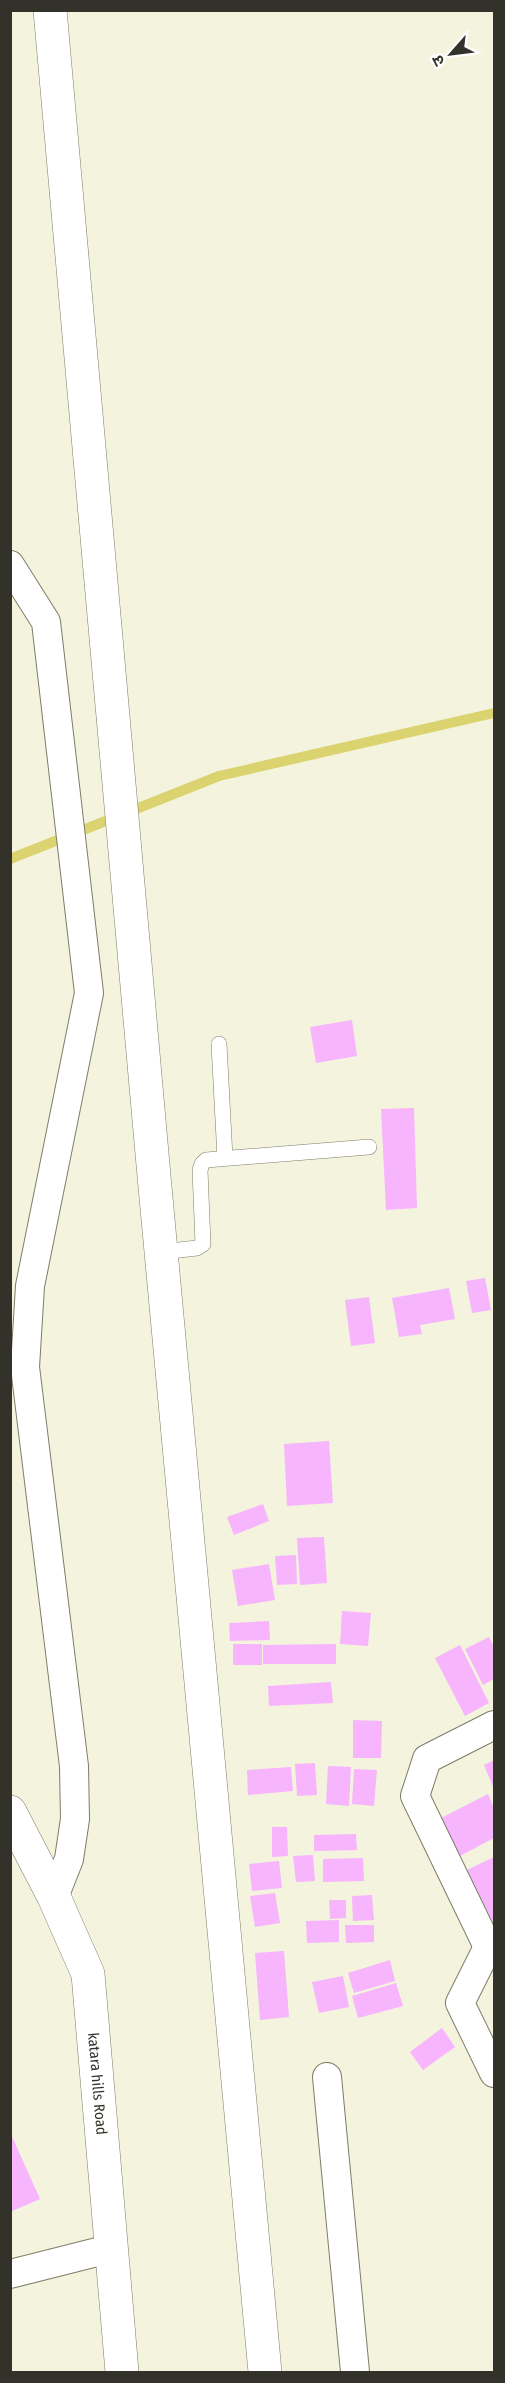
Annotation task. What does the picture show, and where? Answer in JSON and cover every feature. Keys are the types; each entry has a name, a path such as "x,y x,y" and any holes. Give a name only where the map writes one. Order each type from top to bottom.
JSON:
{"street":[{"path":"50,10 103,618 264,2373"},
{"path":"10,566 46,622 88,993 30,1286 25,1367 74,1766 75,1819 71,1849 54,1897"},
{"path":"495,1725 426,1759 416,1796 491,1946 460,2003 495,2073"},
{"name":"katara hills Road","path":"10,1812 54,1897 88,1974 122,2373"},
{"path":"327,2077 355,2373"},
{"path":"10,2274 113,2248"}],"lane":[{"path":"219,1044 225,1158"},
{"path":"161,1252 197,1248 203,1244 202,1164 206,1160 369,1147"}],"building":[{"path":"352,1020 357,1056 316,1063 310,1027"},
{"path":"414,1108 417,1208 386,1210 381,1109"},
{"path":"485,1278 491,1310 472,1313 466,1281"},
{"path":"449,1288 455,1319 420,1325 422,1334 399,1337 392,1298"},
{"path":"369,1297 375,1343 351,1346 345,1300"},
{"path":"329,1441 333,1503 287,1506 284,1444"},
{"path":"263,1504 269,1521 234,1535 227,1517"},
{"path":"324,1537 327,1583 300,1585 297,1538"},
{"path":"296,1555 297,1584 277,1585 275,1556"},
{"path":"269,1564 275,1600 238,1606 232,1570"},
{"path":"342,1611 371,1613 368,1646 340,1644"},
{"path":"269,1621 270,1640 230,1641 229,1623"},
{"path":"489,1637 494,1647 494,1679 483,1685 465,1649"},
{"path":"233,1644 262,1644 262,1665 233,1665"},
{"path":"336,1644 336,1664 263,1664 263,1645"},
{"path":"460,1645 489,1703 465,1716 435,1658"},
{"path":"331,1682 333,1703 269,1706 268,1686"},
{"path":"353,1720 382,1721 381,1758 353,1758"},
{"path":"494,1760 494,1789 484,1765"},
{"path":"315,1763 317,1795 297,1796 295,1764"},
{"path":"328,1766 351,1767 349,1806 326,1804"},
{"path":"291,1767 293,1791 248,1795 247,1770"},
{"path":"354,1769 377,1770 374,1806 352,1804"},
{"path":"488,1794 494,1808 494,1838 460,1856 441,1818"},
{"path":"272,1827 287,1827 288,1856 272,1857"},
{"path":"356,1834 357,1850 314,1851 314,1835"},
{"path":"313,1855 315,1881 296,1882 293,1856"},
{"path":"494,1857 494,1920 492,1921 467,1870"},
{"path":"363,1858 364,1881 323,1882 323,1859"},
{"path":"279,1861 282,1888 252,1891 249,1864"},
{"path":"275,1893 280,1923 255,1927 250,1896"},
{"path":"372,1895 374,1920 353,1921 352,1896"},
{"path":"329,1900 346,1900 346,1918 330,1919"},
{"path":"339,1920 339,1942 307,1943 306,1921"},
{"path":"345,1925 374,1925 374,1942 346,1943"},
{"path":"284,1951 289,2017 260,2020 255,1953"},
{"path":"390,1960 395,1981 354,1993 348,1973"},
{"path":"343,1976 349,2007 319,2013 312,1982"},
{"path":"396,1983 403,2006 358,2018 352,1996"},
{"path":"442,2028 455,2047 423,2070 410,2052"},
{"path":"10,2132 40,2199 10,2212"}],"waterway":[{"path":"10,859 219,776 494,713"}]}
